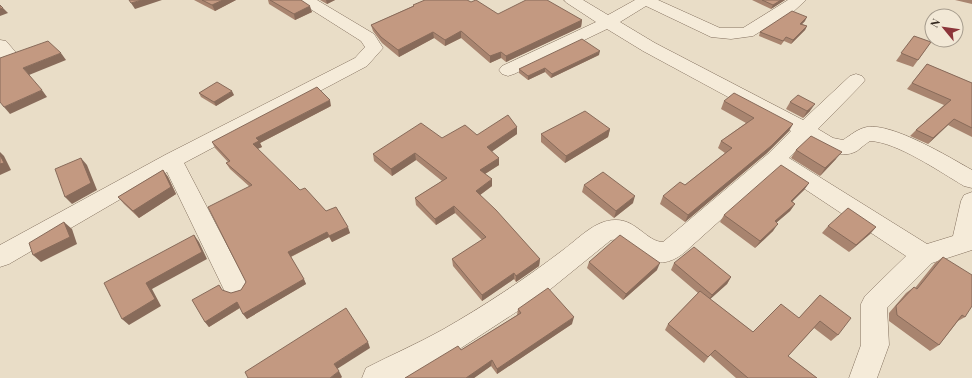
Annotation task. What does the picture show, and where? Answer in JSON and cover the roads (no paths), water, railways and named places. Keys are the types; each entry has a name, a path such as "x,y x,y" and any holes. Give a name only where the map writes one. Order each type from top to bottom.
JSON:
{"street":[{"path":"0,257 172,160 361,62 374,48 368,38 306,0"},
{"path":"572,0 649,47 805,130 832,147 848,147 859,137 872,134 887,137 905,144 972,180"},
{"path":"508,70 608,22 646,0 717,33 731,34 747,32 788,8 798,0"},
{"path":"0,45 10,56 0,61"},
{"path":"376,378 451,339 538,284 604,232 614,228 625,231 652,252 665,252 678,244 775,159 856,80"},
{"path":"775,159 924,255"},
{"path":"172,160 235,286"},
{"path":"863,378 875,345 874,304 924,255 964,243 972,201"}]}
